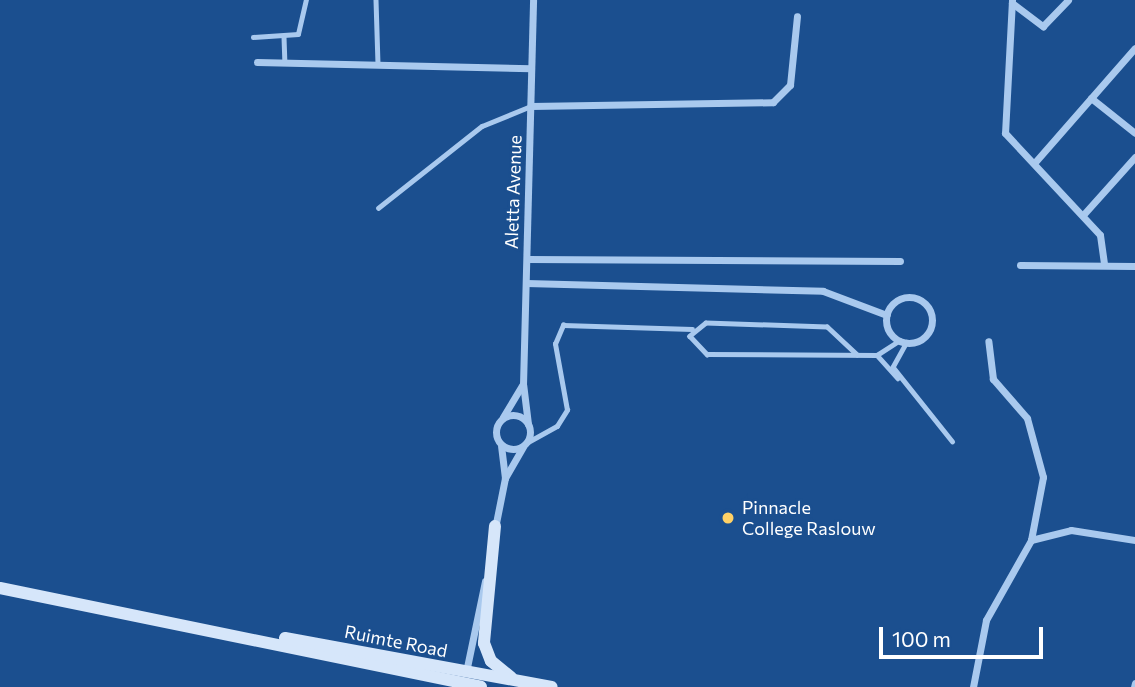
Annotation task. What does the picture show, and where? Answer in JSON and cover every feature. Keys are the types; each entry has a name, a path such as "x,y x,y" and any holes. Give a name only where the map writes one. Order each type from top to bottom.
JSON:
{"main road":[{"path":"495,526 484,643 491,661 514,679"},
{"name":"Ruimte Road","path":"0,588 465,678 514,679 552,687"},
{"name":"Ruimte Road","path":"465,678 481,687"}],"street":[{"name":"Aletta Avenue","path":"528,424 523,385 533,0"},
{"path":"1012,1 1043,26 1068,0"},
{"path":"1012,1 1005,132 1036,161 1102,238 1104,265"},
{"path":"531,106 774,103 790,85 797,16"},
{"path":"1036,161 1135,48"},
{"path":"257,62 531,68"},
{"path":"1091,98 1135,132"},
{"path":"1083,215 1135,157"},
{"path":"527,259 900,261"},
{"path":"1020,265 1135,266"},
{"path":"526,283 823,291 887,315"},
{"path":"900,298 927,306 927,334 903,341 889,330 887,315 900,298"},
{"path":"973,687 986,620 1031,540 1044,464 1027,418 993,379 988,341"},
{"path":"465,678 505,478 501,446 495,429 523,385"},
{"path":"502,419 519,416 528,424 526,444 505,478"},
{"path":"501,446 526,444"},
{"path":"1031,540 1071,530 1135,540"}],"lane":[{"path":"253,37 284,37 303,29 306,0"},
{"path":"376,0 378,64"},
{"path":"284,37 285,62"},
{"path":"378,208 482,126 531,106"},
{"path":"526,444 557,426 567,410 555,344 563,325 693,329 705,323 827,327 857,355"},
{"path":"693,329 692,343 703,354 877,355 903,341"},
{"path":"902,380 893,360 903,341"},
{"path":"877,355 902,380 952,441"}],"place":[{"name":"Pinnacle College Raslouw","path":"728,518"}]}
